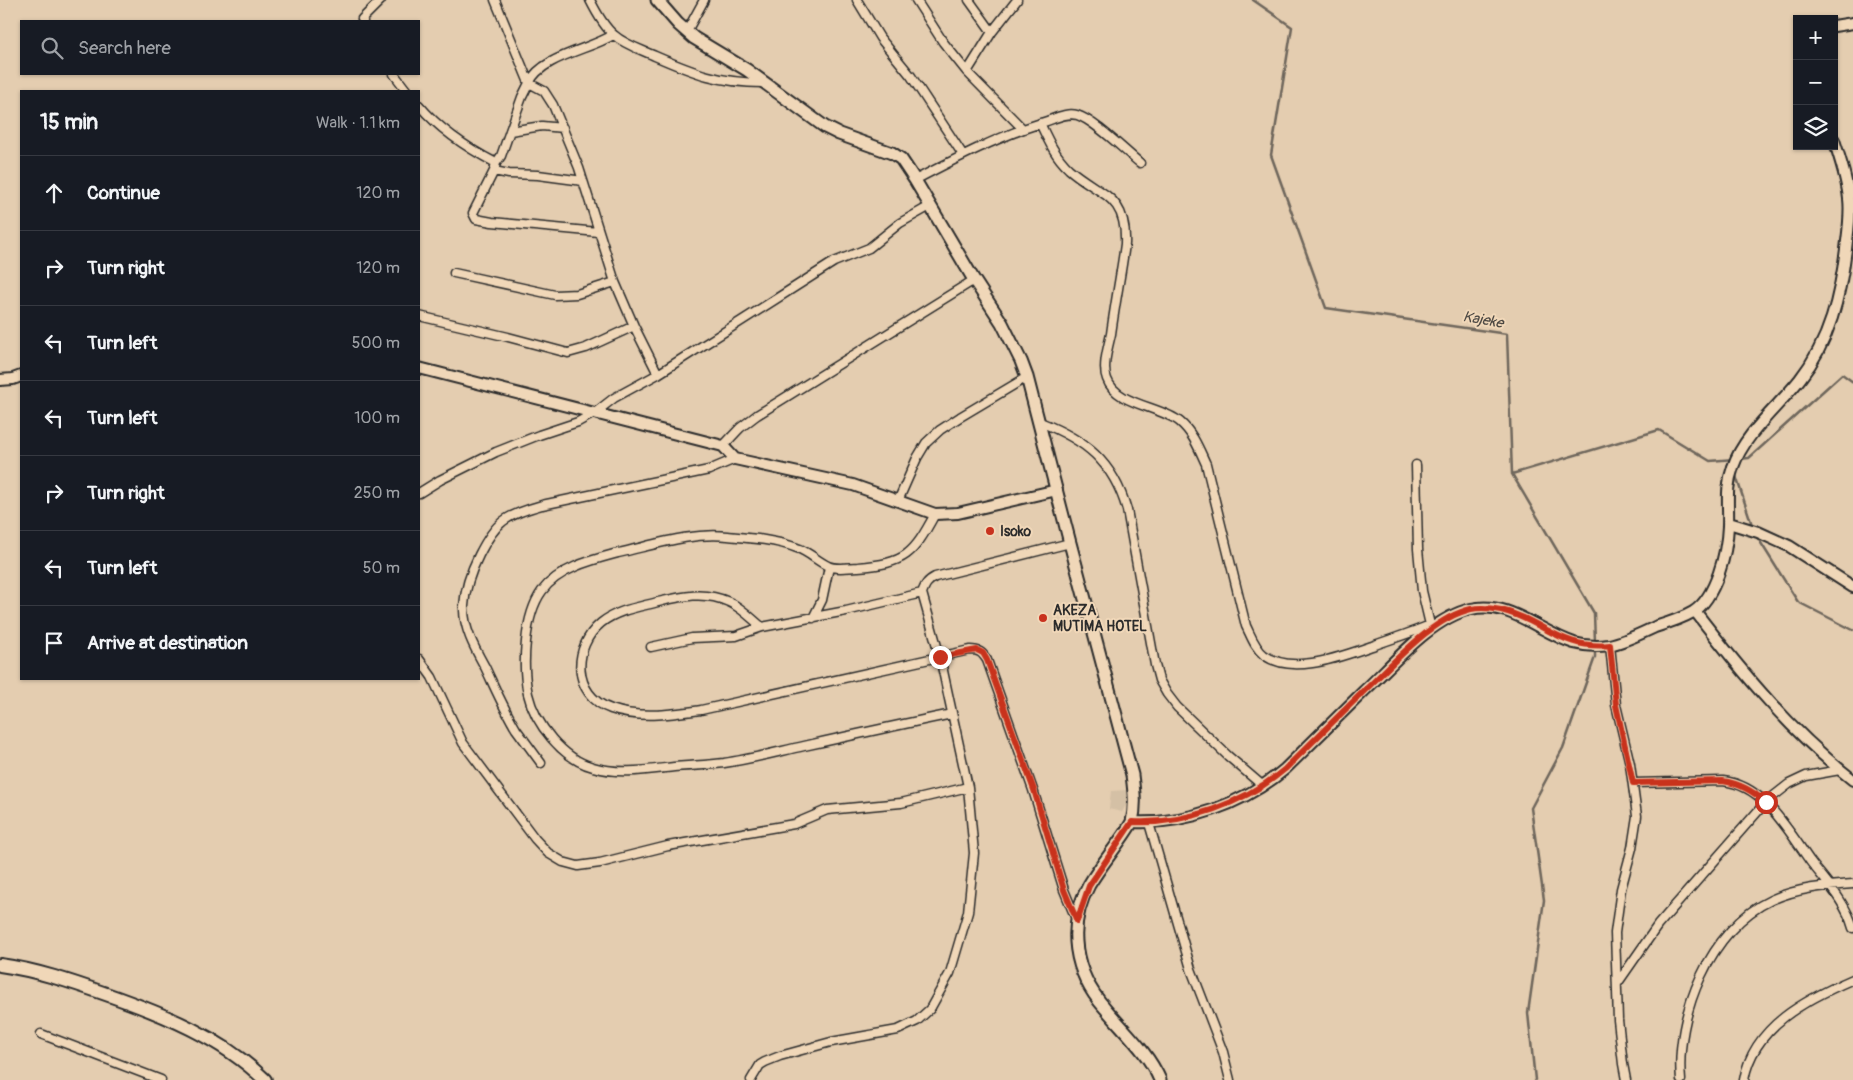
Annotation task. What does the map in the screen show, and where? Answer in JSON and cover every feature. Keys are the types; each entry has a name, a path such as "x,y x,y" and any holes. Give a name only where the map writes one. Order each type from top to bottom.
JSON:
{"main road":[{"path":"657,0 662,8 687,31 825,128 892,153 901,159 916,180 974,280 1002,322 1022,361 1040,422 1132,775 1135,795 1132,822 1089,886 1077,921 1075,948 1079,966 1088,986 1152,1063 1160,1080"},
{"path":"0,965 85,986 181,1023 230,1051 251,1066 265,1080"}],"street":[{"path":"362,20 381,0"},
{"path":"495,0 529,83 547,94 563,128 583,181 615,282 658,374"},
{"path":"590,0 602,21 613,35 645,52 707,77 725,81 763,83"},
{"path":"687,31 704,0"},
{"path":"857,0 880,38 911,76 963,155"},
{"path":"916,0 943,42 967,72 1022,128"},
{"path":"969,0 992,32"},
{"path":"967,72 992,32 1016,0"},
{"path":"1838,25 1853,23"},
{"path":"598,232 492,222 476,218 473,213 501,156 522,97 536,73 544,66 613,35"},
{"path":"395,75 406,90"},
{"path":"420,105 440,127 495,167 509,174 538,175 583,181"},
{"path":"916,180 963,155 1022,128 1064,115 1074,114 1083,117 1140,163"},
{"path":"1040,123 1058,157 1069,169 1103,193 1123,215 1126,229 1125,244 1108,352 1106,378 1112,388 1122,396 1168,414 1181,422 1190,432 1206,464 1246,626 1253,643 1264,655 1278,662 1291,664 1309,663 1346,654 1430,627 1470,609 1486,608 1500,610 1521,617 1572,643 1586,646 1610,645 1695,611 1710,592 1716,580 1725,551 1729,523 1728,483 1740,451 1810,366 1824,341 1834,314 1843,271 1849,219 1846,181 1837,150"},
{"path":"510,131 542,126 563,128"},
{"path":"420,492 440,480 496,452 578,422 596,412 614,398 658,374 834,262 869,248 900,223 930,206"},
{"path":"454,273 555,295 577,294 615,282"},
{"path":"723,446 756,415 974,280"},
{"path":"420,316 568,353 586,348 634,326"},
{"path":"420,368 723,446 735,459 832,480 880,494 936,514 958,514 1057,490"},
{"path":"0,380 20,376"},
{"path":"898,501 926,442 960,417 1028,377"},
{"path":"1040,422 1074,437 1103,462 1114,477 1122,493 1127,510 1159,680 1177,707 1228,756 1263,786"},
{"path":"541,763 516,728 502,703 474,646 468,628 464,607 467,586 474,566 493,531 502,521 516,512 709,470 735,459"},
{"path":"1416,465 1418,549 1422,591 1430,627"},
{"path":"936,514 915,548 904,557 889,563 829,567 799,548 776,542 725,535 678,539 608,556 570,569 553,580 542,591 534,607 528,631 524,669 533,710 561,748 582,763 602,769 635,771 726,762 952,714"},
{"path":"1729,523 1758,532 1789,546 1853,587"},
{"path":"750,1080 760,1065 780,1056 831,1042 898,1030 917,1021 930,1009 950,972 968,912 974,853 968,787 940,657 922,593 925,584 929,580 1070,543"},
{"path":"813,618 822,600 829,567"},
{"path":"651,646 692,638 736,636 762,627 855,610 922,593"},
{"path":"762,627 730,602 712,596 676,597 614,614 600,624 591,634 582,650 579,664 580,679 587,692 598,703 610,709 629,714 676,714 977,650 983,653 987,660 1034,790 1064,890 1077,921"},
{"path":"1695,611 1755,686 1792,725 1853,780"},
{"path":"1132,822 1149,823 1204,812 1263,786 1285,769 1430,627"},
{"path":"1610,645 1616,705 1633,783 1636,823 1617,913 1615,955 1618,1020 1626,1080"},
{"path":"420,660 432,677 470,754 535,839 548,853 563,862 578,866 600,863 668,846 794,824 827,810 901,803 968,787"},
{"path":"1617,984 1658,925 1766,802 1789,784 1806,776 1840,770"},
{"path":"1633,783 1723,781 1735,783 1746,788 1766,802 1782,822 1846,908 1853,928"},
{"path":"1149,823 1191,969 1223,1052 1230,1080"},
{"path":"1681,1080 1681,1044 1686,1015 1694,991 1704,969 1732,930 1750,912 1771,900 1792,892 1853,884"},
{"path":"1744,1080 1752,1052 1764,1035 1802,1005 1853,979"},
{"path":"41,1034 161,1080"}],"shaded area":[{"path":"1127,790 1126,805 1122,812 1109,809 1111,791"}],"waterway":[{"name":"Kajeke","path":"1253,0 1292,27 1271,155 1326,308 1507,334 1512,474 1659,430 1710,461 1734,459"},
{"name":"Kajeke","path":"1740,459 1749,458 1842,374 1853,382"},
{"path":"1735,473 1753,528"},
{"path":"1512,474 1594,613 1595,642"},
{"path":"1756,535 1798,602 1853,630"},
{"path":"1535,1080 1528,1013 1544,900 1531,808 1563,748 1595,657 1595,648"}],"place":[{"name":"Isoko","path":"990,531"},
{"name":"AKEZA MUTIMA HOTEL","path":"1043,618"}],"route":[{"path":"940,657 977,650 983,653 987,660 1034,790 1064,890 1077,921 1089,886 1132,822 1149,823 1204,812 1249,794 1263,786 1285,769 1423,635 1454,616 1470,609 1486,608 1500,610 1521,617 1572,643 1586,646 1610,645 1619,723 1633,783 1723,781 1735,783 1746,788 1766,802"}]}
